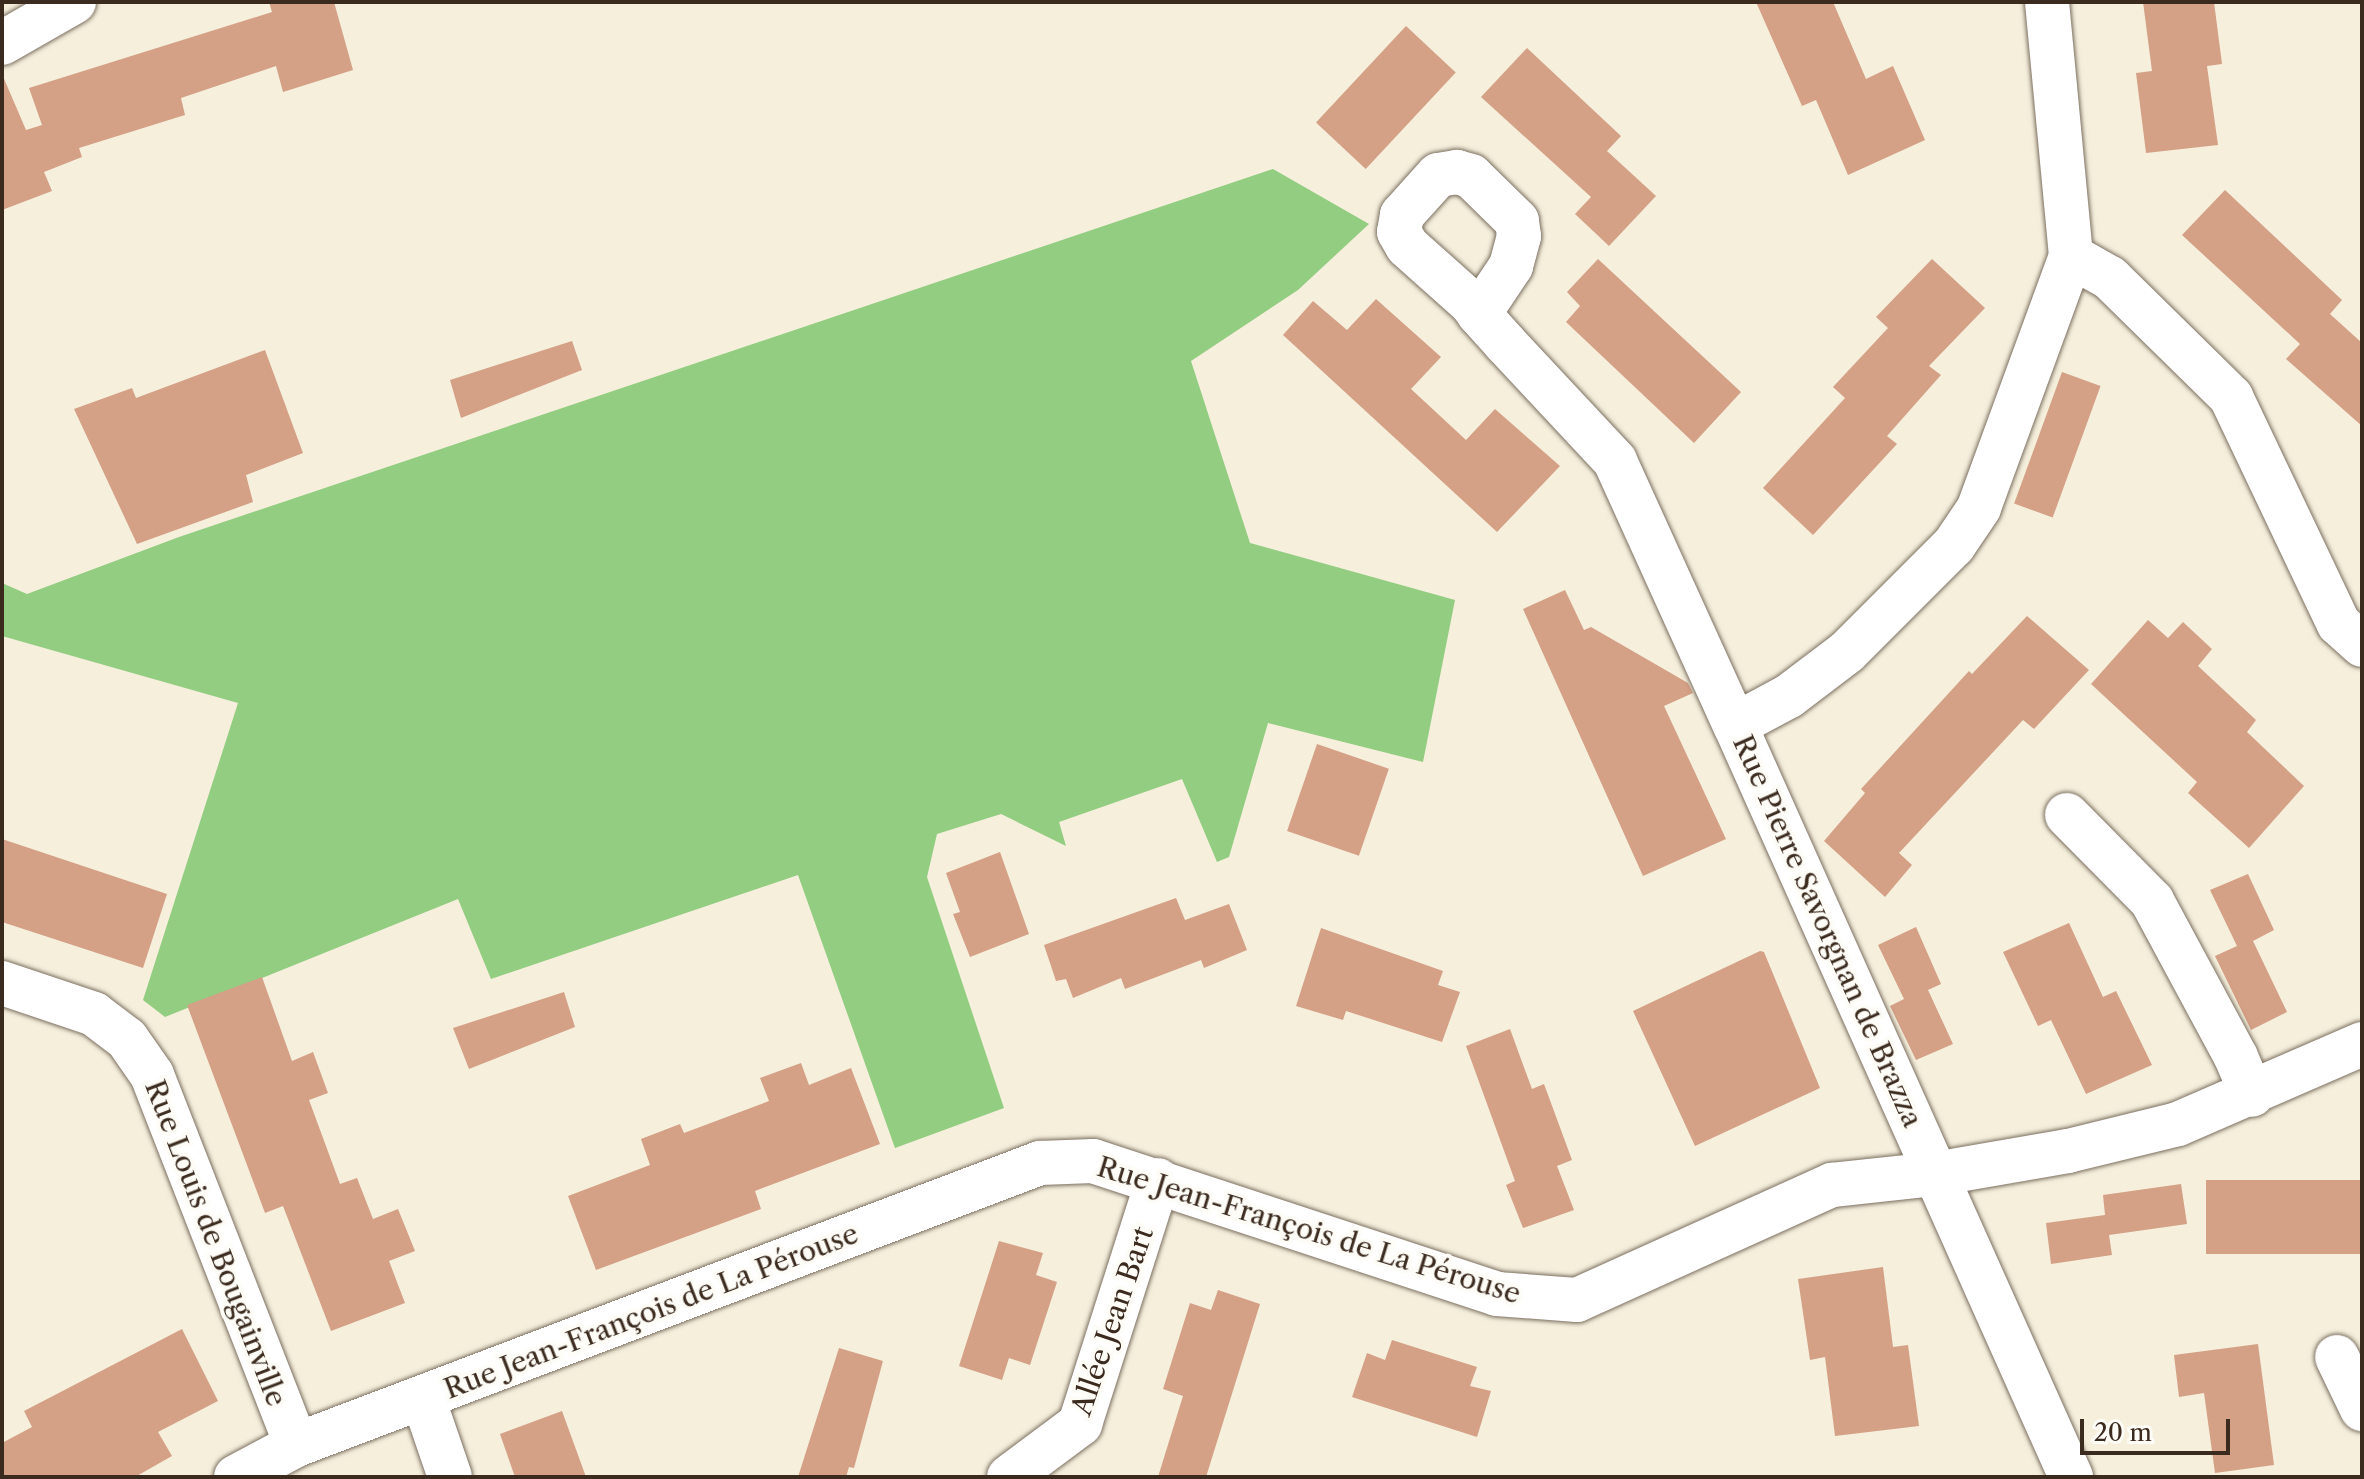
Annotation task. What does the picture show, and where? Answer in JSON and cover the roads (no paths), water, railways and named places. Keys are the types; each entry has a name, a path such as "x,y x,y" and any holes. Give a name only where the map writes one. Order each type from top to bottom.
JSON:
{"street":[{"path":"2,43 74,2"},
{"name":"Rue Pierre Savorgnan de Brazza","path":"2047,2 2071,256 1979,508 1954,545 1847,652 1789,696 1735,725 2071,1477"},
{"path":"2071,256 2110,278 2231,397 2339,624 2362,645"},
{"path":"1479,314 1615,461 1735,725"},
{"path":"2067,815 2152,901 2236,1057 2252,1095"},
{"name":"Rue Louis de Bougainville","path":"2,983 94,1014 127,1039 152,1075 296,1445"},
{"name":"Rue Jean-François de La Pérouse","path":"236,1477 296,1445 1040,1163 1093,1161 1497,1294 1577,1300 1832,1185 1935,1174 2068,1151 2178,1124 2252,1095 2362,1044"},
{"name":"Allée Jean Bart","path":"1009,1477 1080,1424 1158,1180"},
{"path":"2337,1357 2362,1409"},
{"path":"423,1398 450,1477"}]}
